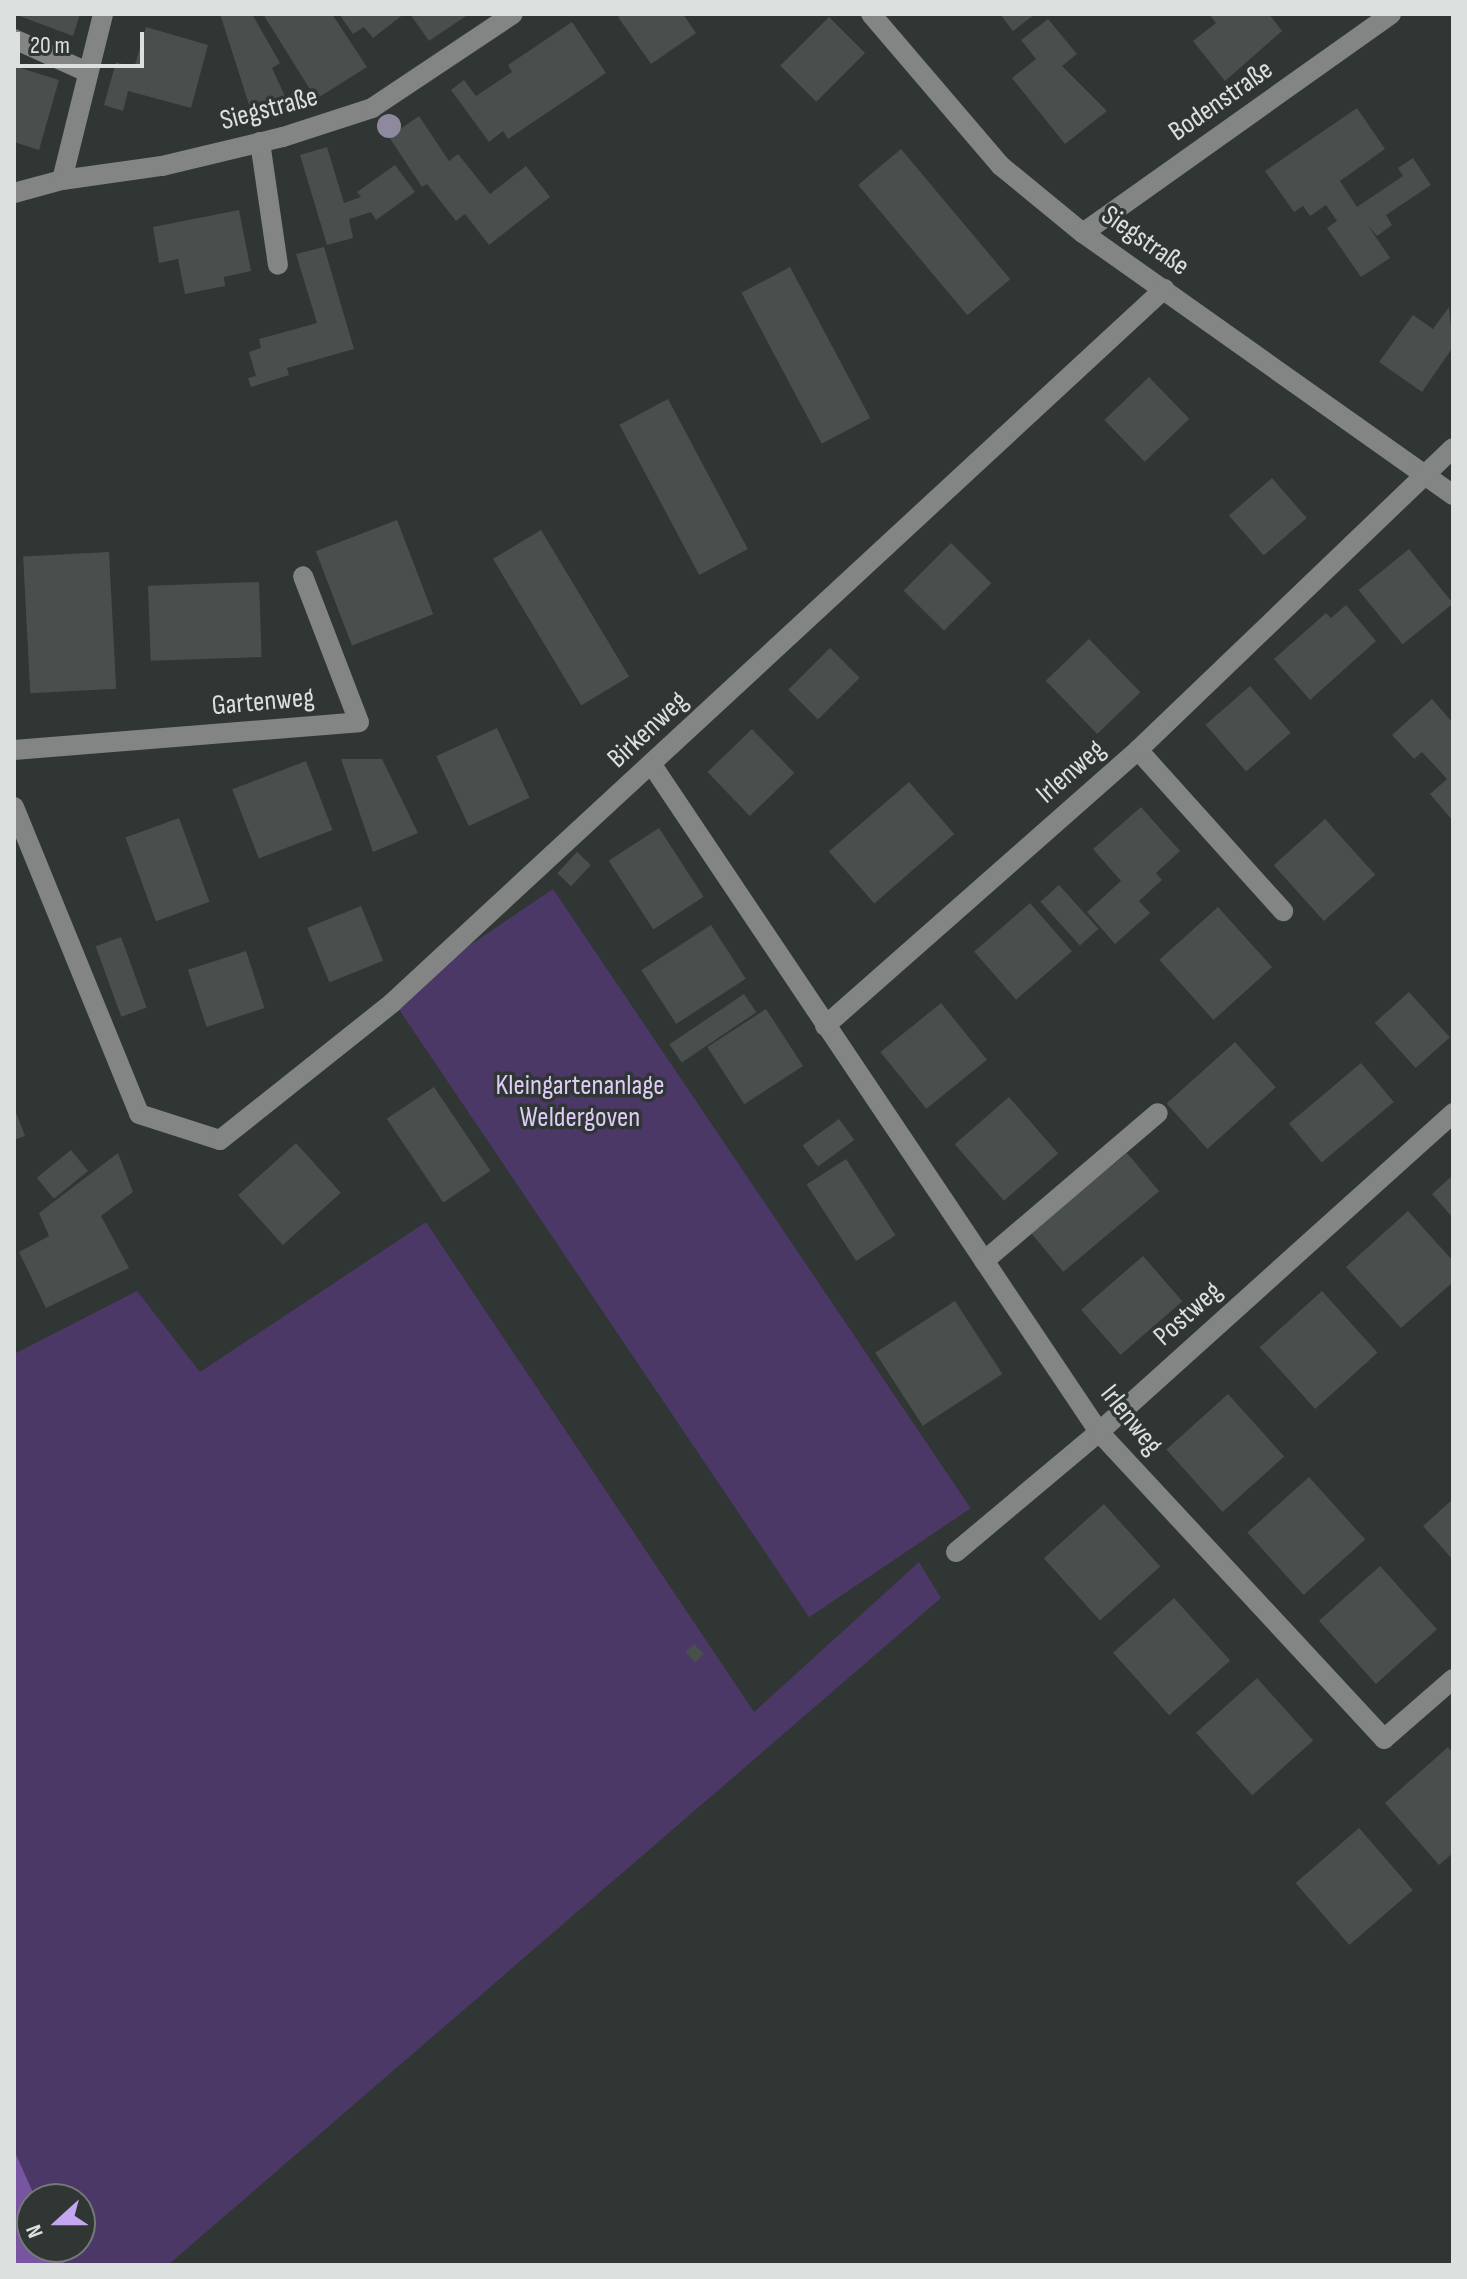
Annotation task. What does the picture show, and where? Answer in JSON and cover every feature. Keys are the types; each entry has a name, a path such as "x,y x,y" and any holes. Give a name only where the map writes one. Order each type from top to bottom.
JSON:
{"street":[{"path":"62,180 103,14"},
{"name":"Siegstraße","path":"14,193 62,180 162,166 260,142 372,108 513,14"},
{"name":"Siegstraße","path":"871,14 1001,166 1083,233 1453,495"},
{"name":"Bodenstraße","path":"1083,233 1391,14"},
{"path":"14,39 87,72"},
{"path":"260,142 278,265"},
{"name":"Birkenweg","path":"14,807 139,1114 220,1140 392,1003 1164,289"},
{"path":"1283,911 1138,750 1453,448"},
{"name":"Gartenweg","path":"14,750 359,722 303,576"},
{"name":"Irlenweg","path":"825,1026 1138,750"},
{"name":"Irlenweg","path":"652,765 1099,1432 1384,1739 1453,1679"},
{"path":"984,1261 1158,1113"},
{"name":"Postweg","path":"956,1552 1099,1432 1453,1113"}],"green space":[{"name":"Kleingartenanlage Weldergoven","path":"553,889 971,1508 809,1617 391,998"},
{"path":"426,1222 754,1712 919,1562 941,1598 168,2265 65,2265 96,2263 96,2183 29,2183 14,2150 14,1354 137,1291 200,1372"}],"shaded area":[{"path":"14,2150 29,2183 16,2183 16,2263 65,2265 14,2265"}],"building":[{"path":"14,14 80,14 73,36"},
{"path":"220,14 252,14 280,63 272,68 289,105 253,117"},
{"path":"263,14 332,14 367,67 316,99"},
{"path":"339,14 404,14 373,38 364,27 353,34"},
{"path":"410,14 469,14 429,41"},
{"path":"622,14 683,14 696,33 651,64 618,17"},
{"path":"1000,14 1035,14 1013,31"},
{"path":"1209,14 1269,14 1282,31 1225,81 1193,41 1216,23"},
{"path":"829,17 865,53 816,102 780,66"},
{"path":"1048,19 1077,54 1062,66 1107,111 1065,144 1012,78 1036,59 1021,40"},
{"path":"572,22 606,73 508,139 503,131 489,142 451,90 464,80 476,96 512,72 508,65"},
{"path":"146,27 208,45 191,108 128,91 123,111 104,105 116,62 134,68"},
{"path":"14,66 59,80 39,150 14,142"},
{"path":"1357,108 1385,149 1340,181 1357,207 1403,176 1398,168 1413,158 1431,185 1386,215 1392,225 1377,236 1367,224 1390,258 1361,277 1327,228 1337,221 1326,205 1310,216 1303,206 1294,212 1265,171"},
{"path":"419,116 449,161 458,154 490,194 526,166 550,197 489,245 465,214 456,221 427,184 422,187 389,137"},
{"path":"327,147 344,203 361,197 357,192 395,165 415,192 376,220 371,212 349,219 353,238 327,245 300,155"},
{"path":"901,149 1010,279 967,315 858,185"},
{"path":"239,210 251,271 224,277 225,286 185,294 178,259 159,263 153,227"},
{"path":"324,247 354,349 287,368 289,375 251,387 248,378 256,376 249,352 261,348 259,339 317,323 296,254"},
{"path":"790,267 870,418 822,444 741,293"},
{"path":"1449,307 1453,347 1422,392 1379,362 1413,315 1433,329"},
{"path":"1149,377 1189,419 1145,462 1104,420"},
{"path":"668,399 748,549 699,575 619,425"},
{"path":"1272,478 1307,518 1264,555 1229,515"},
{"path":"397,520 433,614 352,645 316,551"},
{"path":"541,530 629,677 581,705 493,559"},
{"path":"951,543 991,583 944,631 904,590"},
{"path":"1409,549 1453,603 1403,644 1358,590"},
{"path":"109,552 116,689 30,693 23,557"},
{"path":"259,582 262,657 151,661 148,586"},
{"path":"1346,605 1376,641 1310,700 1274,659 1326,613 1331,618"},
{"path":"1089,639 1140,692 1097,734 1046,681"},
{"path":"830,648 860,678 818,719 788,690"},
{"path":"1250,686 1291,733 1246,771 1205,725"},
{"path":"1432,699 1453,723 1453,821 1430,794 1447,779 1422,752 1414,759 1392,735"},
{"path":"497,728 530,798 469,826 436,756"},
{"path":"752,729 794,773 750,816 707,772"},
{"path":"341,759 382,759 418,833 373,852"},
{"path":"306,761 333,830 259,858 232,789"},
{"path":"909,782 954,834 874,904 829,852"},
{"path":"1141,807 1180,851 1156,873 1162,880 1139,901 1150,913 1115,944 1087,912 1121,881 1093,849"},
{"path":"179,818 209,902 156,921 125,837"},
{"path":"1325,819 1375,875 1324,921 1274,865"},
{"path":"659,828 704,897 653,929 609,861"},
{"path":"577,852 591,865 571,886 557,873"},
{"path":"1059,885 1098,929 1080,946 1040,902"},
{"path":"1030,903 1072,951 1016,1000 974,952"},
{"path":"361,906 383,961 329,982 307,928"},
{"path":"1218,907 1272,967 1213,1020 1159,960"},
{"path":"711,925 746,979 676,1024 641,970"},
{"path":"121,937 147,1007 121,1017 96,946"},
{"path":"246,951 265,1008 207,1027 188,970"},
{"path":"1409,992 1450,1037 1416,1068 1375,1023"},
{"path":"744,994 756,1012 682,1063 669,1044"},
{"path":"941,1003 987,1060 926,1109 880,1052"},
{"path":"766,1009 803,1066 744,1104 707,1047"},
{"path":"1235,1042 1276,1087 1207,1149 1167,1104"},
{"path":"1361,1063 1394,1102 1322,1162 1289,1123"},
{"path":"434,1087 490,1171 443,1203 387,1119"},
{"path":"1009,1097 1058,1154 1004,1201 955,1144"},
{"path":"14,1107 25,1136 14,1140"},
{"path":"839,1119 854,1140 818,1166 803,1145"},
{"path":"296,1143 341,1193 283,1245 238,1195"},
{"path":"71,1150 88,1171 54,1199 37,1178"},
{"path":"118,1153 133,1192 101,1216 129,1268 46,1308 19,1252 49,1236 39,1213"},
{"path":"1127,1153 1159,1191 1063,1272 1031,1233"},
{"path":"846,1159 896,1235 856,1261 807,1185"},
{"path":"1453,1175 1453,1218 1432,1194"},
{"path":"1408,1211 1453,1261 1453,1282 1401,1328 1346,1267"},
{"path":"1143,1256 1182,1301 1120,1355 1081,1310"},
{"path":"1322,1291 1378,1353 1315,1409 1260,1347"},
{"path":"955,1301 1002,1374 923,1426 875,1353"},
{"path":"1228,1394 1284,1456 1223,1512 1166,1450"},
{"path":"1309,1477 1365,1539 1304,1595 1247,1533"},
{"path":"1453,1499 1453,1560 1423,1526"},
{"path":"1104,1504 1160,1566 1100,1621 1044,1558"},
{"path":"1380,1566 1437,1629 1376,1684 1319,1621"},
{"path":"1174,1598 1230,1660 1169,1715 1113,1653"},
{"path":"694,1644 704,1654 695,1662 686,1652"},
{"path":"1257,1678 1313,1740 1252,1795 1196,1733"},
{"path":"1448,1747 1453,1754 1453,1853 1439,1865 1385,1803"},
{"path":"1359,1828 1413,1890 1349,1945 1296,1883"}]}
